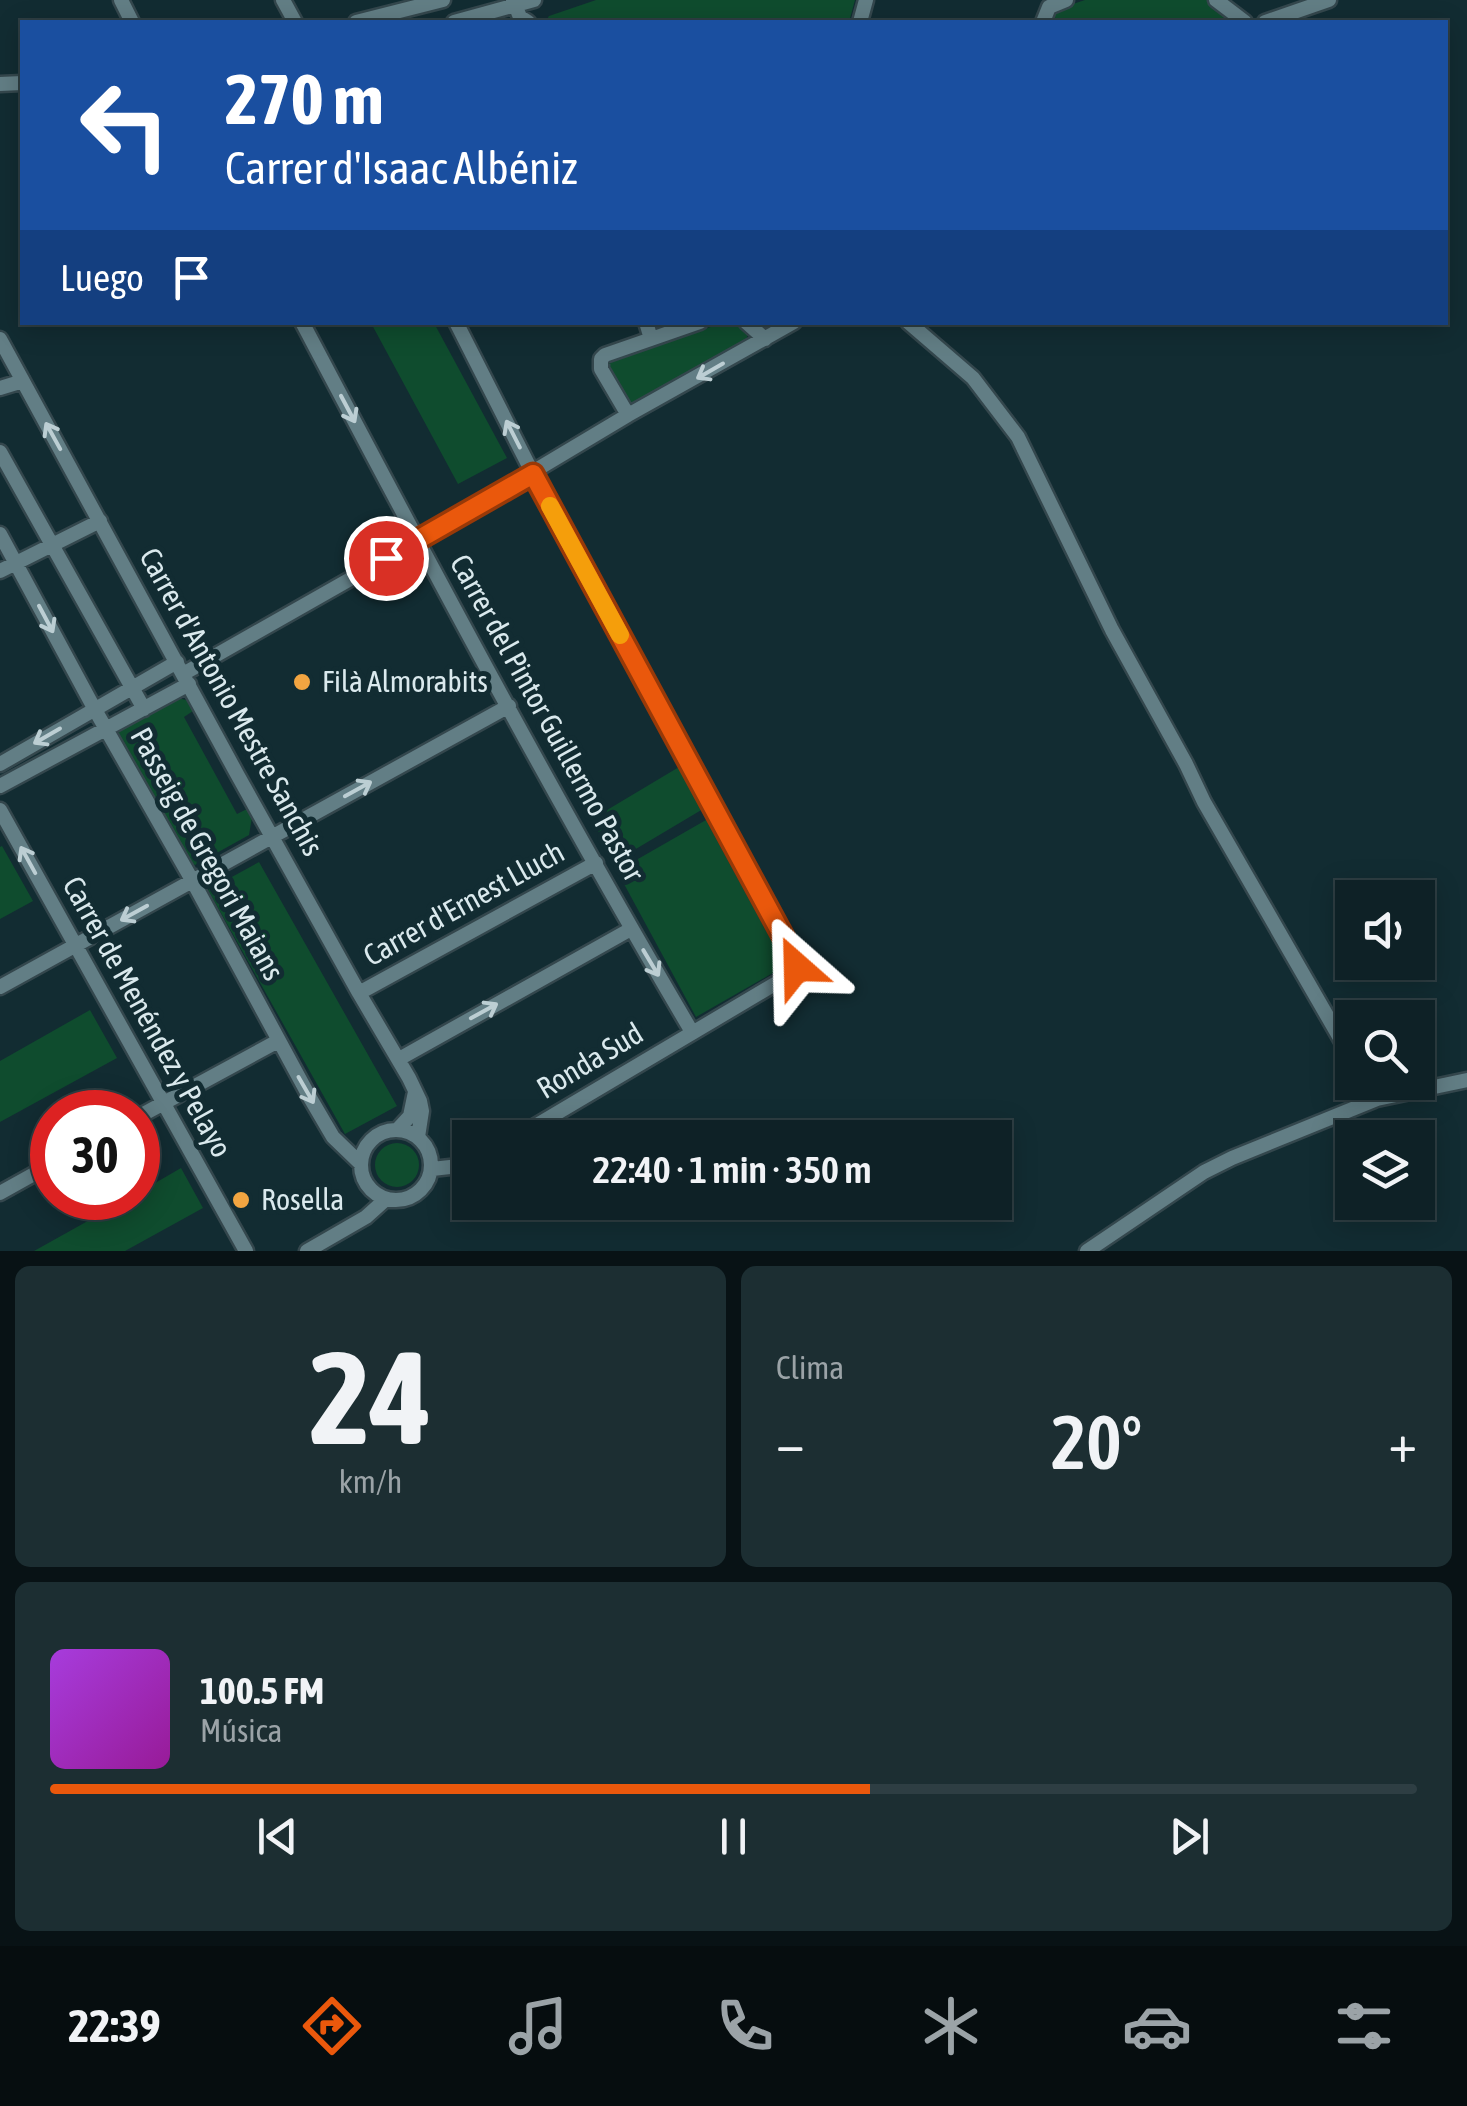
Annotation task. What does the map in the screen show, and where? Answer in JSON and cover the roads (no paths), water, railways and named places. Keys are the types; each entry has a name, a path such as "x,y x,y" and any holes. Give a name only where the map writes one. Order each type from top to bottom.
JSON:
{"street":[{"path":"364,20 443,0"},
{"path":"459,20 495,6 534,0"},
{"path":"1044,20 1049,7 1066,0"},
{"path":"1216,0 1242,20"},
{"path":"1271,20 1329,0"},
{"name":"Carrer del Pintor Guillermo Pastor","path":"304,325 508,706 692,1032"},
{"path":"458,325 533,474"},
{"path":"647,325 651,338"},
{"path":"628,415 602,369 601,359 691,325"},
{"path":"749,325 765,339"},
{"path":"0,786 144,709 183,673 789,325"},
{"path":"911,325 973,378 1018,437 1112,630 1204,802 1335,1030"},
{"name":"Carrer d'Antonio Mestre Sanchis","path":"0,338 416,1091 422,1112 418,1137"},
{"path":"0,388 24,381"},
{"path":"0,452 144,709"},
{"name":"Ronda Sud","path":"533,474 797,967 790,975 545,1120"},
{"path":"0,570 100,521"},
{"name":"Passeig de Gregori Maians","path":"0,534 278,1041 334,1138 361,1164"},
{"path":"0,764 132,687 183,673"},
{"path":"0,988 508,706"},
{"name":"Carrer de Menéndez y Pelayo","path":"0,810 246,1251"},
{"name":"Carrer d'Ernest Lluch","path":"359,993 596,862"},
{"path":"399,1059 631,929"},
{"path":"160,1104 278,1041"},
{"path":"1435,1087 1467,1080"},
{"path":"398,1129 410,1116 416,1091"},
{"path":"1087,1251 1204,1172 1374,1100"},
{"path":"398,1129 418,1137 430,1151 432,1169 425,1186 403,1200 378,1196 367,1184 361,1164 372,1139 398,1129"},
{"path":"432,1169 452,1167"},
{"path":"0,1192 30,1176"},
{"path":"308,1251 343,1232 386,1199"}],"place":[{"name":"Filà Almorabits","path":"302,682"},
{"name":"Rosella","path":"241,1200"}]}
